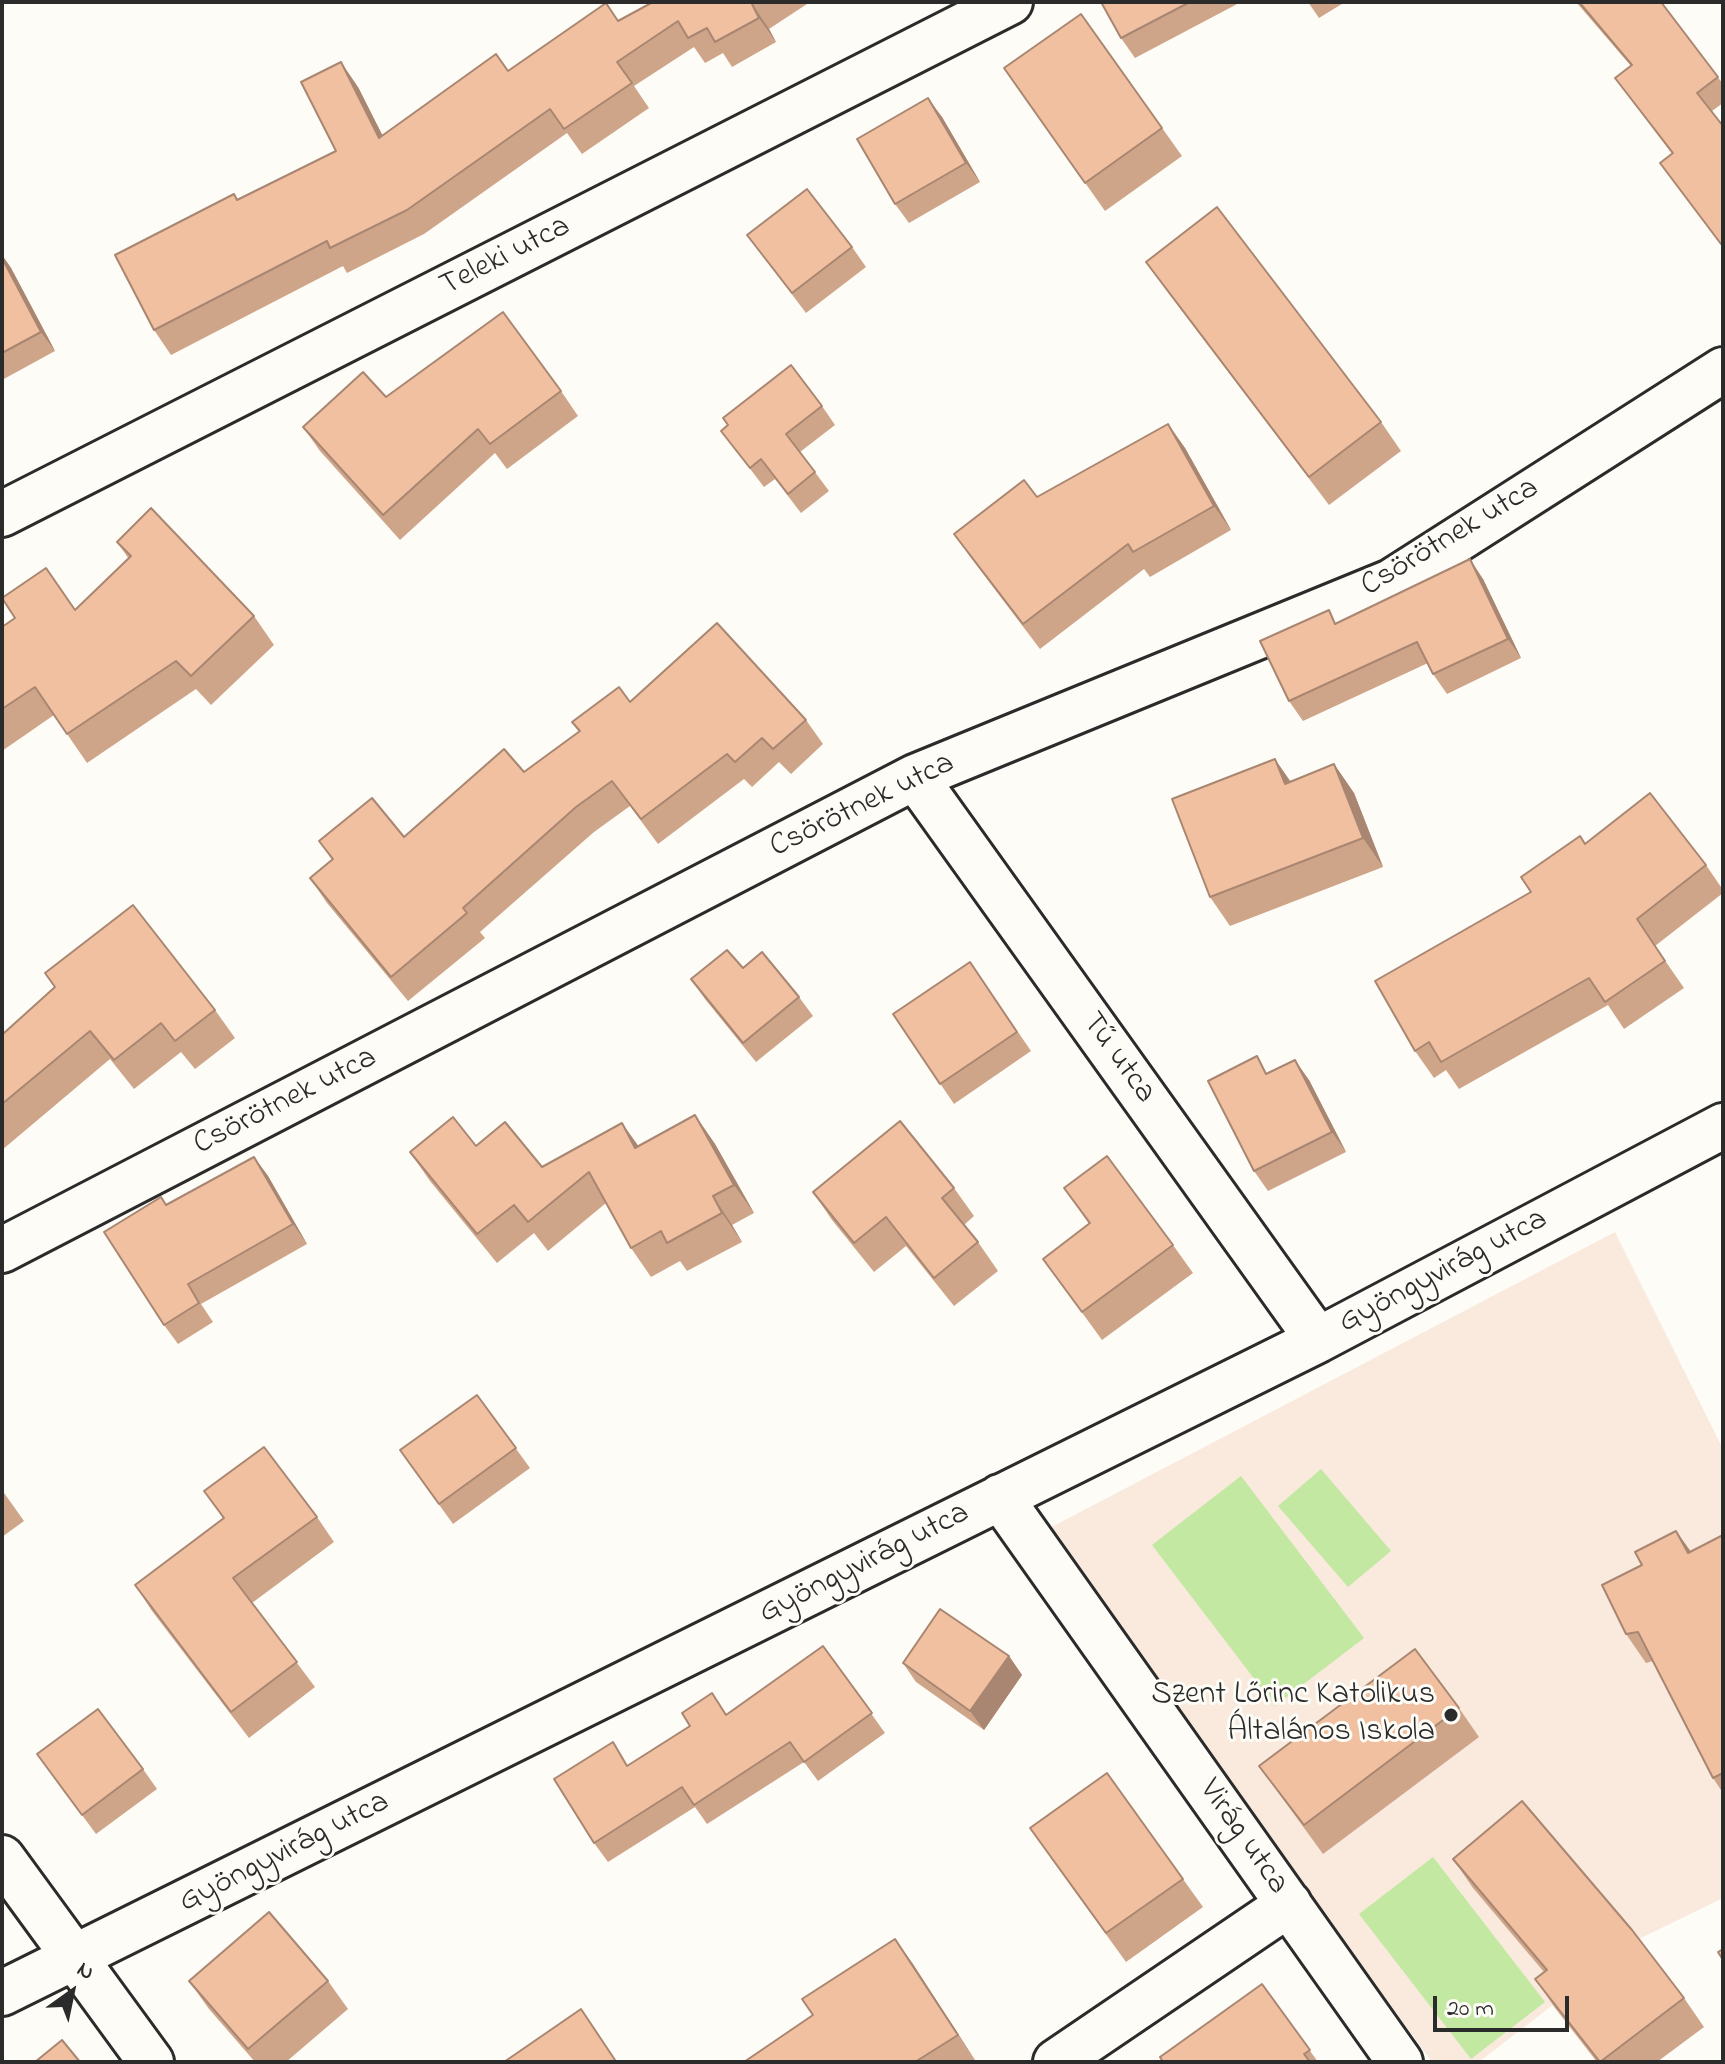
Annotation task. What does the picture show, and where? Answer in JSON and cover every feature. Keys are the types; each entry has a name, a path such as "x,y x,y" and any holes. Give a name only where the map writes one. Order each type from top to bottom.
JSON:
{"street":[{"name":"Teleki utca","path":"2,514 1010,2"},
{"name":"Csörötnek utca","path":"2,1250 915,777 1391,582 1723,370"},
{"name":"Tű utca","path":"915,777 1318,1340"},
{"name":"Gyöngyvirág utca","path":"2,1993 76,1959 1318,1340 1723,1126"},
{"name":"Virág utca","path":"1000,1497 1400,2062"},
{"path":"2,1858 151,2062"},
{"path":"1056,2062 1289,1904"}],"shaded area":[{"name":"Szent Lőrinc Katolikus Általános Iskola","path":"1615,1232 1723,1449 1723,1898 1637,1940 1479,2062 1432,2062 1044,1531"}],"green space":[{"path":"1321,1469 1391,1551 1348,1587 1278,1506"},
{"path":"1241,1476 1364,1638 1275,1706 1152,1545"},
{"path":"1433,1857 1545,2002 1471,2059 1359,1914"}],"building":[{"path":"653,2 755,2 752,4 759,18 715,42 707,28 688,38 678,21 617,62 632,83 564,129 550,109 407,210 330,248 327,241 154,330 115,255 234,194 237,200 336,151 301,82 341,62 379,138 496,54 508,71 606,3 618,21"},
{"path":"1101,2 1190,2 1121,38"},
{"path":"1579,2 1661,2 1718,77 1697,93 1723,126 1721,244 1660,163 1673,153 1615,78 1632,65"},
{"path":"1081,14 1162,128 1085,183 1004,68"},
{"path":"928,98 966,163 895,204 857,139"},
{"path":"807,189 852,247 792,293 747,235"},
{"path":"1217,207 1381,422 1309,477 1146,262"},
{"path":"2,258 41,332 2,353"},
{"path":"503,312 561,391 490,444 478,429 383,515 303,427 363,372 386,397"},
{"path":"791,365 822,406 786,434 815,472 788,494 761,459 750,468 721,431 728,425 723,418"},
{"path":"1168,424 1214,506 1133,552 1128,544 1023,624 954,534 1024,480 1037,497"},
{"path":"151,508 254,616 191,676 176,661 67,734 35,687 2,709 2,627 15,618 2,598 46,568 75,610 131,556 117,542"},
{"path":"1470,559 1508,639 1433,674 1417,642 1289,701 1260,641 1329,610 1335,624"},
{"path":"717,623 806,720 773,749 762,738 735,762 727,754 641,819 612,781 576,807 463,908 467,913 391,977 310,878 333,859 319,841 372,798 404,837 504,749 524,772 580,731 572,722 619,687 630,702"},
{"path":"1275,759 1285,784 1334,764 1363,838 1210,897 1172,799"},
{"path":"1650,793 1706,865 1637,919 1665,961 1605,1002 1589,978 1441,1062 1429,1042 1415,1051 1375,981 1531,892 1521,877 1580,836 1585,844"},
{"path":"133,905 215,1010 175,1041 161,1023 114,1060 90,1031 2,1104 2,1030 4,1033 55,987 45,973"},
{"path":"727,950 743,968 762,952 799,997 743,1043 691,979"},
{"path":"970,962 1017,1032 940,1084 893,1014"},
{"path":"1257,1056 1266,1074 1295,1060 1332,1132 1254,1171 1208,1081"},
{"path":"695,1115 734,1185 713,1196 722,1213 667,1243 661,1231 631,1248 589,1172 528,1222 514,1205 477,1234 410,1152 453,1117 476,1146 505,1122 542,1167 622,1123 635,1148"},
{"path":"900,1121 954,1188 942,1198 978,1242 934,1278 886,1217 854,1243 813,1192"},
{"path":"1107,1156 1173,1245 1082,1312 1043,1259 1090,1223 1064,1188"},
{"path":"254,1157 293,1224 188,1284 199,1303 164,1325 104,1232 161,1197 166,1205"},
{"path":"477,1395 516,1448 439,1504 400,1450"},
{"path":"264,1447 317,1517 233,1578 297,1662 231,1712 135,1585 224,1518 204,1491"},
{"path":"1676,1531 1688,1553 1723,1535 1723,1773 1713,1778 1638,1632 1626,1634 1602,1585 1642,1565 1635,1552"},
{"path":"940,1609 1009,1656 970,1711 903,1663"},
{"path":"823,1646 872,1713 804,1762 790,1742 694,1805 682,1787 594,1843 554,1779 613,1742 627,1766 690,1726 682,1713 712,1693 726,1715"},
{"path":"1415,1649 1459,1708 1304,1825 1259,1766"},
{"path":"98,1709 143,1769 82,1815 37,1754"},
{"path":"1107,1773 1183,1879 1106,1933 1030,1828"},
{"path":"1522,1801 1632,1930 1684,1998 1600,2062 1535,1979 1547,1970 1453,1859"},
{"path":"269,1912 328,1981 248,2049 189,1981"},
{"path":"895,1939 958,2035 915,2062 744,2062 813,2015 802,1999"},
{"path":"1262,1984 1310,2050 1304,2054 1310,2062 1163,2062 1160,2057"},
{"path":"581,2009 615,2060 613,2062 504,2062"},
{"path":"62,2040 80,2062 35,2062"}],"place":[{"name":"Szent Lőrinc Katolikus Általános Iskola","path":"1451,1715"}]}
